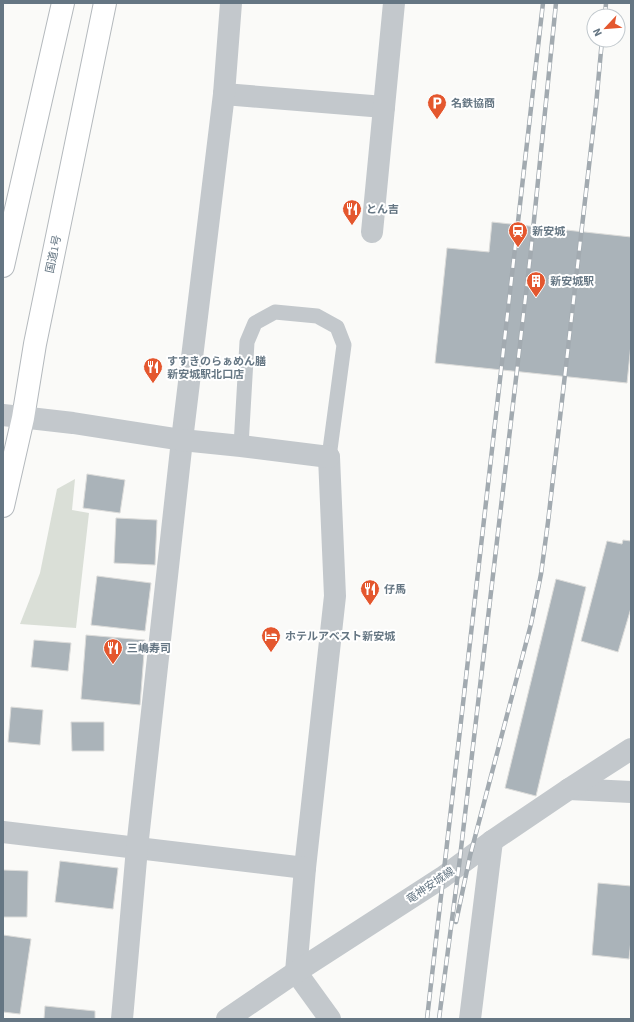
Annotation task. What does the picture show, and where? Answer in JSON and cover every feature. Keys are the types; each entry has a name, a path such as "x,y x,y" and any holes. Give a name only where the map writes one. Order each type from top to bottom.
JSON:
{"highway":[{"path":"3,266 63,3"},
{"name":"国道1号","path":"3,506 13,416 35,344 105,3"}],"street":[{"path":"122,1019 137,848 182,440 224,94 231,3"},
{"path":"372,232 394,3"},
{"path":"224,94 384,107"},
{"path":"13,416 182,440 329,457 335,596 304,868 296,972 330,1019"},
{"name":"竜神安城線","path":"227,1019 296,972 443,877 492,841 569,789 631,750"},
{"path":"569,789 631,792"},
{"path":"3,832 304,868"},
{"path":"470,1019 492,841"}],"lane":[{"path":"241,446 247,342 255,323 275,312 317,316 337,327 344,345 329,457"}],"shaded area":[{"path":"75,479 72,510 89,513 76,628 20,624 40,573 57,489"}],"building":[{"name":"新安城駅","path":"492,222 631,237 631,344 627,383 435,363 447,248 489,252"},
{"path":"87,474 125,480 120,513 83,508"},
{"path":"116,518 157,520 155,565 114,563"},
{"path":"623,540 631,541 631,608 618,652 581,641 607,541 622,544"},
{"path":"97,576 151,583 145,631 91,625"},
{"path":"556,579 586,587 536,796 505,788"},
{"path":"86,635 145,640 140,705 81,699"},
{"path":"34,640 71,643 68,671 31,667"},
{"path":"11,707 43,710 40,745 8,742"},
{"path":"71,722 104,722 104,751 72,751"},
{"path":"60,861 118,868 113,909 55,902"},
{"path":"3,870 28,871 27,917 3,917"},
{"path":"598,883 631,886 631,940 629,959 592,955"},
{"path":"3,935 31,939 20,1014 3,1012"},
{"path":"45,1006 95,1011 95,1019 44,1019"}],"railway":[{"path":"427,1019 543,3"},
{"path":"439,1019 459,866 531,250 556,3"},
{"path":"606,3 606,8"},
{"path":"456,922 470,856 531,624 541,574 596,105 601,48"}],"place":[{"name":"名鉄協商","path":"437,120"},
{"name":"とん吉","path":"352,226"},
{"name":"新安城","path":"518,248"},
{"name":"新安城駅","path":"536,298"},
{"name":"すすきのらぁめん膳 新安城駅北口店","path":"153,384"},
{"name":"仔馬","path":"370,606"},
{"name":"ホテルアベスト新安城","path":"271,653"},
{"name":"三嶋寿司","path":"113,665"}]}
